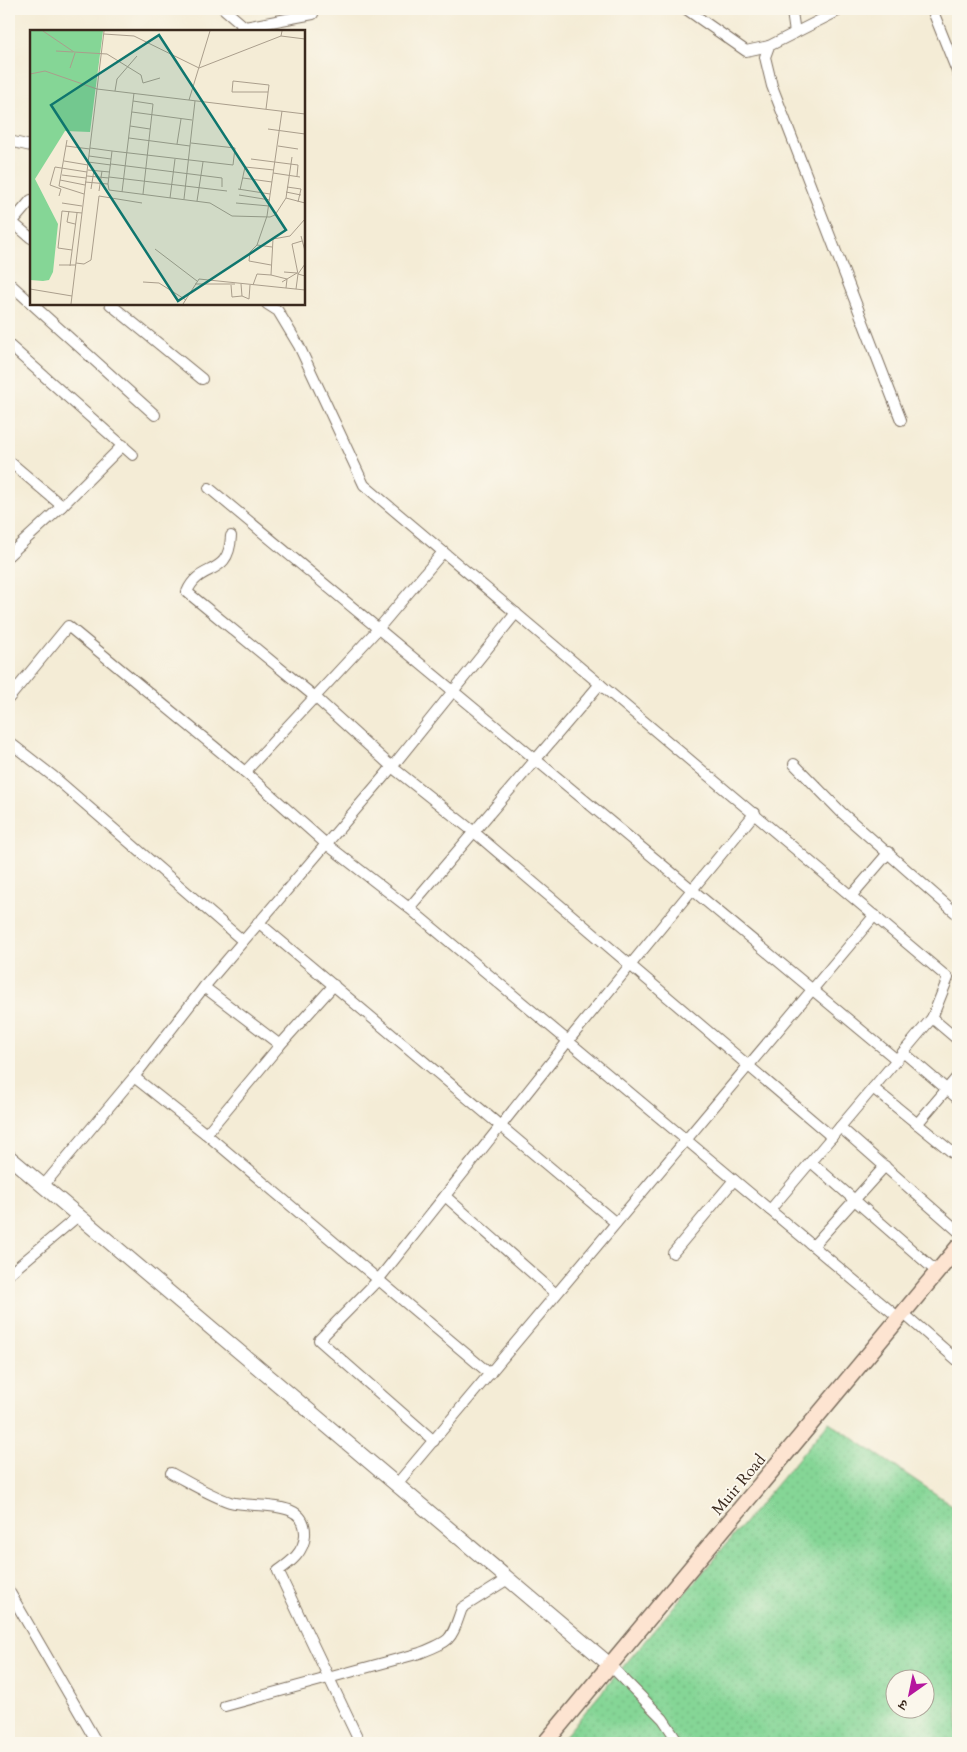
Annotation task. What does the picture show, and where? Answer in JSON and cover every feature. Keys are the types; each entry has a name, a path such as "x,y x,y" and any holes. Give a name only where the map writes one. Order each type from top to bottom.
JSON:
{"main road":[{"name":"Muir Road","path":"545,1743 958,1247"}],"street":[{"path":"224,9 242,29 316,11"},
{"path":"686,9 746,51 769,46 842,9"},
{"path":"786,9 792,12 795,33"},
{"path":"932,9 958,74"},
{"path":"769,46 765,57 772,86 901,420"},
{"path":"9,141 30,146"},
{"path":"30,201 10,224 30,237"},
{"path":"9,283 30,301"},
{"path":"34,305 155,414"},
{"path":"111,305 202,380"},
{"path":"269,305 278,311 299,346 364,485 755,813 948,978 932,1018 770,1210"},
{"path":"9,344 134,455"},
{"path":"9,555 62,506 123,445"},
{"path":"9,461 62,506"},
{"path":"209,488 812,990 958,1099"},
{"path":"231,536 226,561 199,577 187,592 315,696 392,767 474,832 832,1137"},
{"path":"245,772 378,629 443,552"},
{"path":"43,1186 134,1076 204,987 325,843 392,767 452,690 516,613"},
{"path":"9,698 68,626 245,772 325,843 409,908 813,1246 958,1361"},
{"path":"409,908 534,759 600,684"},
{"path":"9,742 54,777 243,942"},
{"path":"794,764 842,812 958,915"},
{"path":"434,1441 320,1340 378,1280 568,1041 755,813"},
{"path":"852,895 888,852"},
{"path":"396,1485 875,915"},
{"path":"258,922 616,1223"},
{"path":"206,1134 280,1045 334,985"},
{"path":"204,987 280,1045"},
{"path":"932,1018 958,1040"},
{"path":"134,1076 206,1134 490,1374"},
{"path":"917,1124 958,1076"},
{"path":"873,1088 958,1157"},
{"path":"840,1127 958,1232"},
{"path":"9,1158 610,1665 663,1719 680,1743"},
{"path":"811,1162 937,1272"},
{"path":"813,1246 885,1166"},
{"path":"673,1253 734,1180"},
{"path":"445,1196 556,1294"},
{"path":"9,1274 77,1217"},
{"path":"171,1472 230,1502 290,1509 300,1516 305,1527 305,1539 300,1552 278,1571 360,1743"},
{"path":"225,1706 420,1652 447,1642 454,1631 462,1608 508,1579"},
{"path":"9,1591 97,1743"}],"green space":[{"path":"829,1422 958,1509 958,1743 559,1743"}]}
